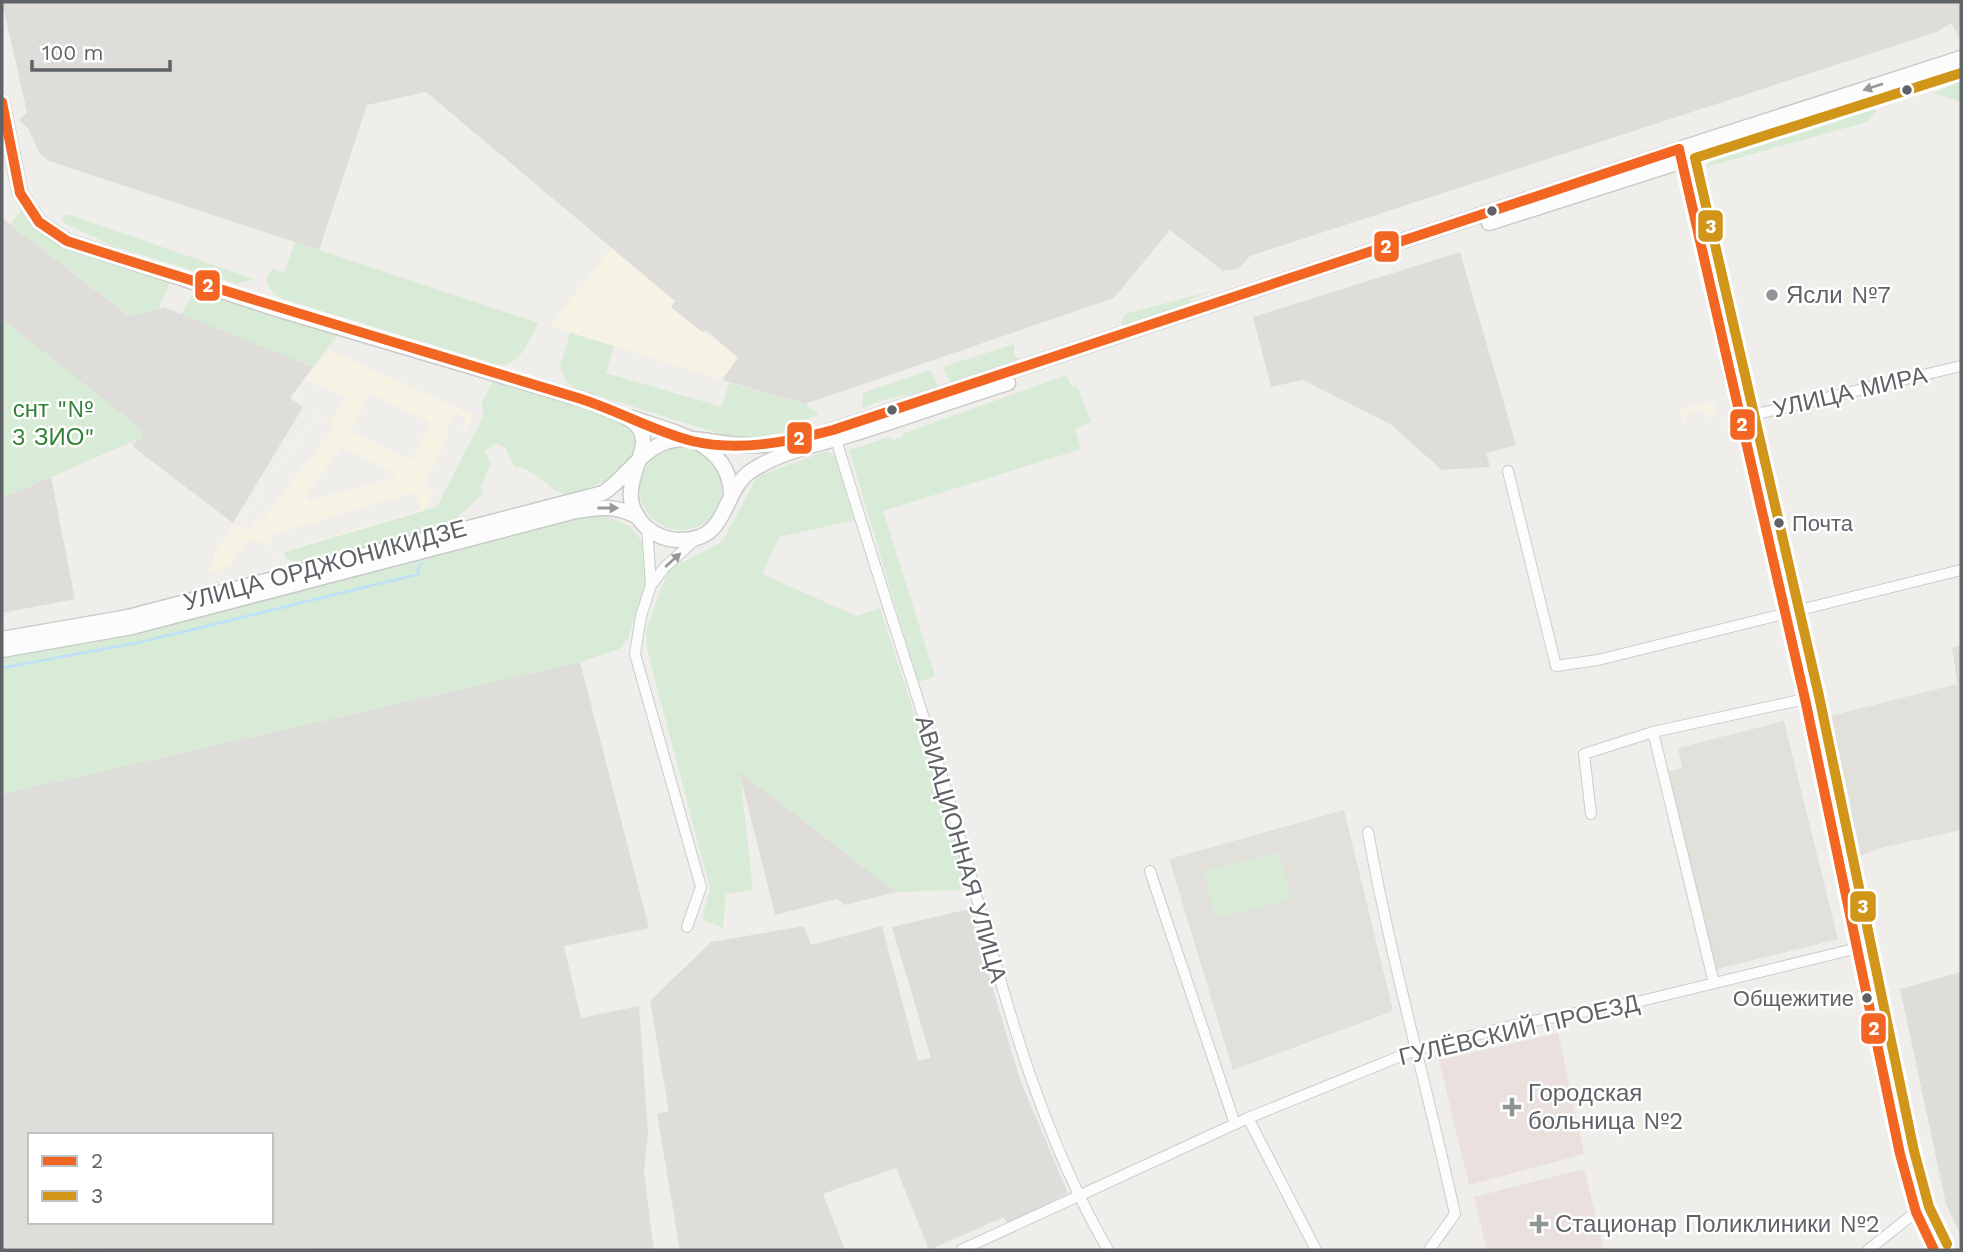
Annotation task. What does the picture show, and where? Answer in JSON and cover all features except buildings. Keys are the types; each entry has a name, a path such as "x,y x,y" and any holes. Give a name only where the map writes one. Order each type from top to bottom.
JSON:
{"main road":[{"path":"637,464 655,446 680,439 779,450 836,439 1961,58"},
{"path":"582,399 638,426 643,436 630,491 642,522 671,539 698,537 720,522 738,481 779,450 833,430 1681,155 1961,72"},
{"path":"2,102 20,193 39,222 67,241 269,307 582,399 693,441 712,451 726,468 731,497"},
{"name":"УЛИЦА ОРДЖОНИКИДЗЕ","path":"2,639 128,617 603,493 618,483 637,464"},
{"name":"УЛИЦА ОРДЖОНИКИДЗЕ","path":"2,650 132,627 576,511 605,506 622,508 642,522"}],"street":[{"path":"1681,155 1783,615 1805,699 1900,1154 1916,1212 1934,1250"},
{"name":"УЛИЦА МИРА","path":"1740,418 1961,366"},
{"name":"АВИАЦИОННАЯ УЛИЦА","path":"836,439 950,804 1020,1049 1077,1196 1108,1250"},
{"path":"1508,471 1556,666 1598,660 1961,570"},
{"path":"642,522 652,563 651,585 641,616 635,654 701,887 687,927"},
{"path":"651,585 664,568 698,537"},
{"path":"1591,814 1584,754 1653,732 1805,699"},
{"path":"1653,732 1714,983"},
{"path":"1368,832 1404,1002 1419,1049 1455,1214 1429,1250"},
{"path":"1150,871 1235,1124"},
{"name":"ГУЛЁВСКИЙ ПРОЕЗД","path":"961,1250 1248,1118 1419,1049 1857,948"},
{"path":"1248,1118 1316,1250"},
{"path":"1868,1250 1916,1212"}],"shaded area":[{"path":"2,2 1961,2 1961,41 1951,23 1937,32 1250,256 1238,269 1223,271 1170,230 1114,298 805,404 722,380 738,358 706,330 702,332 671,307 675,301 426,92 367,105 319,250 49,161 40,154 28,128 19,120 27,112"},
{"path":"2,218 129,316 164,307 313,367 290,398 303,407 233,523 137,450 132,444 143,437 139,428 2,319"},
{"path":"611,249 676,302 672,307 738,358 722,380 550,326"},
{"path":"1460,252 1516,445 1486,453 1490,467 1442,470 1390,424 1303,380 1271,387 1253,317"},
{"path":"329,350 473,415 466,429 462,427 466,418 455,413 445,432 449,434 424,486 434,492 453,455 424,512 273,555 270,544 248,540 230,565 209,574 215,552 232,527 239,525 259,498 256,496 318,415 293,397","holes":["307,380 345,398 330,423 295,398","369,393 430,422 412,460 351,431","319,416 334,427 263,520 259,518 249,531 240,525 260,497 257,495","341,447 393,472 395,477 308,501 306,496","416,492 422,510 273,554 270,535"]},
{"path":"1713,401 1716,415 1706,418 1703,410 1687,414 1688,422 1683,423 1679,409"},
{"path":"51,477 75,599 2,613 2,498"},
{"path":"1961,645 1961,708 1952,648"},
{"path":"580,662 649,928 564,946 581,1018 639,1006 648,1132 644,1173 654,1250 2,1248 2,794"},
{"path":"1957,684 1961,708 1961,830 1880,848 1860,856 1830,716"},
{"path":"1784,721 1838,939 1714,970 1666,772 1682,768 1678,748"},
{"path":"739,771 896,892 845,905 837,899 775,915"},
{"path":"1344,810 1393,1011 1233,1070 1169,859"},
{"path":"969,909 1020,1080 1068,1193 1007,1224 1004,1217 929,1250 896,1168 823,1194 845,1250 680,1250 657,1114 669,1111 650,1001 711,942 804,926 811,945 882,926 918,1061 931,1058 892,927"},
{"path":"1961,972 1961,1236 1946,1204 1900,989"},
{"name":"Городская больница №2","path":"1558,1033 1584,1154 1469,1185 1439,1060"},
{"name":"Стационар Поликлиники №2","path":"1584,1169 1604,1250 1487,1250 1474,1197"}],"green space":[{"path":"1961,81 1961,102 1933,93"},
{"path":"1876,107 1876,112 1867,122 1706,167 1711,161"},
{"path":"23,209 43,224 171,279 158,309 130,316 10,224"},
{"path":"67,214 254,279 237,284 113,246 66,224 61,218"},
{"path":"295,242 538,323 519,356 506,364 498,365 286,300 272,291 267,278 273,269 284,273"},
{"path":"196,288 338,334 313,367 181,314"},
{"path":"1219,289 1190,299 1188,305 1126,326 1121,323 1125,314"},
{"name":"снт \"№ 3 ЗИО\"","path":"2,319 140,428 143,437 2,498"},
{"path":"570,333 614,346 606,373 722,407 729,383 805,404 819,414 806,420 807,425 770,440 736,439 577,389 568,384 560,366"},
{"path":"1014,344 1014,355 1023,361 951,384 943,367"},
{"path":"931,370 938,385 934,389 891,398 862,408 863,393"},
{"path":"1067,375 1070,385 1078,388 1091,422 1075,429 1081,449 883,511 935,676 918,682 849,450 890,437 892,440 902,437 902,434"},
{"path":"495,377 621,418 637,435 630,460 614,476 568,495 554,489 530,471 515,467 505,448 496,443 485,451 490,464 481,486 483,494 453,521 305,566 286,559 284,552 437,507 483,417 482,402"},
{"path":"673,448 689,448 704,455 715,466 722,481 719,505 710,518 689,530 673,530 658,523 647,512 640,497 640,481 647,466 658,455"},
{"path":"826,451 835,455 854,520 779,537 762,574 856,616 880,608 967,877 961,890 896,892 740,772 753,890 726,894 723,928 702,919 710,888 648,653 646,629 669,569 722,542 757,477"},
{"path":"598,513 629,526 642,541 647,577 628,639 619,649 580,662 2,794 2,658 156,628"},
{"path":"1279,853 1291,900 1215,918 1204,871"}],"waterway":[{"path":"2,668 141,642 419,574 418,569 422,563"}],"transit line":[{"name":"3","path":"1947,1244 1929,1207 1914,1151 1819,696 1695,158 1961,73"},
{"name":"2","path":"2,102 20,193 39,222 67,241 578,398 678,437 728,446 781,442 833,430 1679,149"},
{"name":"2","path":"1679,149 1805,699 1900,1154 1916,1212 1934,1250"}],"place":[{"name":"Ясли №7","path":"1772,295"},
{"name":"Почта","path":"1779,523"},
{"name":"Общежитие","path":"1867,998"},
{"name":"Городская больница №2","path":"1512,1107"},
{"name":"Стационар Поликлиники №2","path":"1539,1224"}]}
